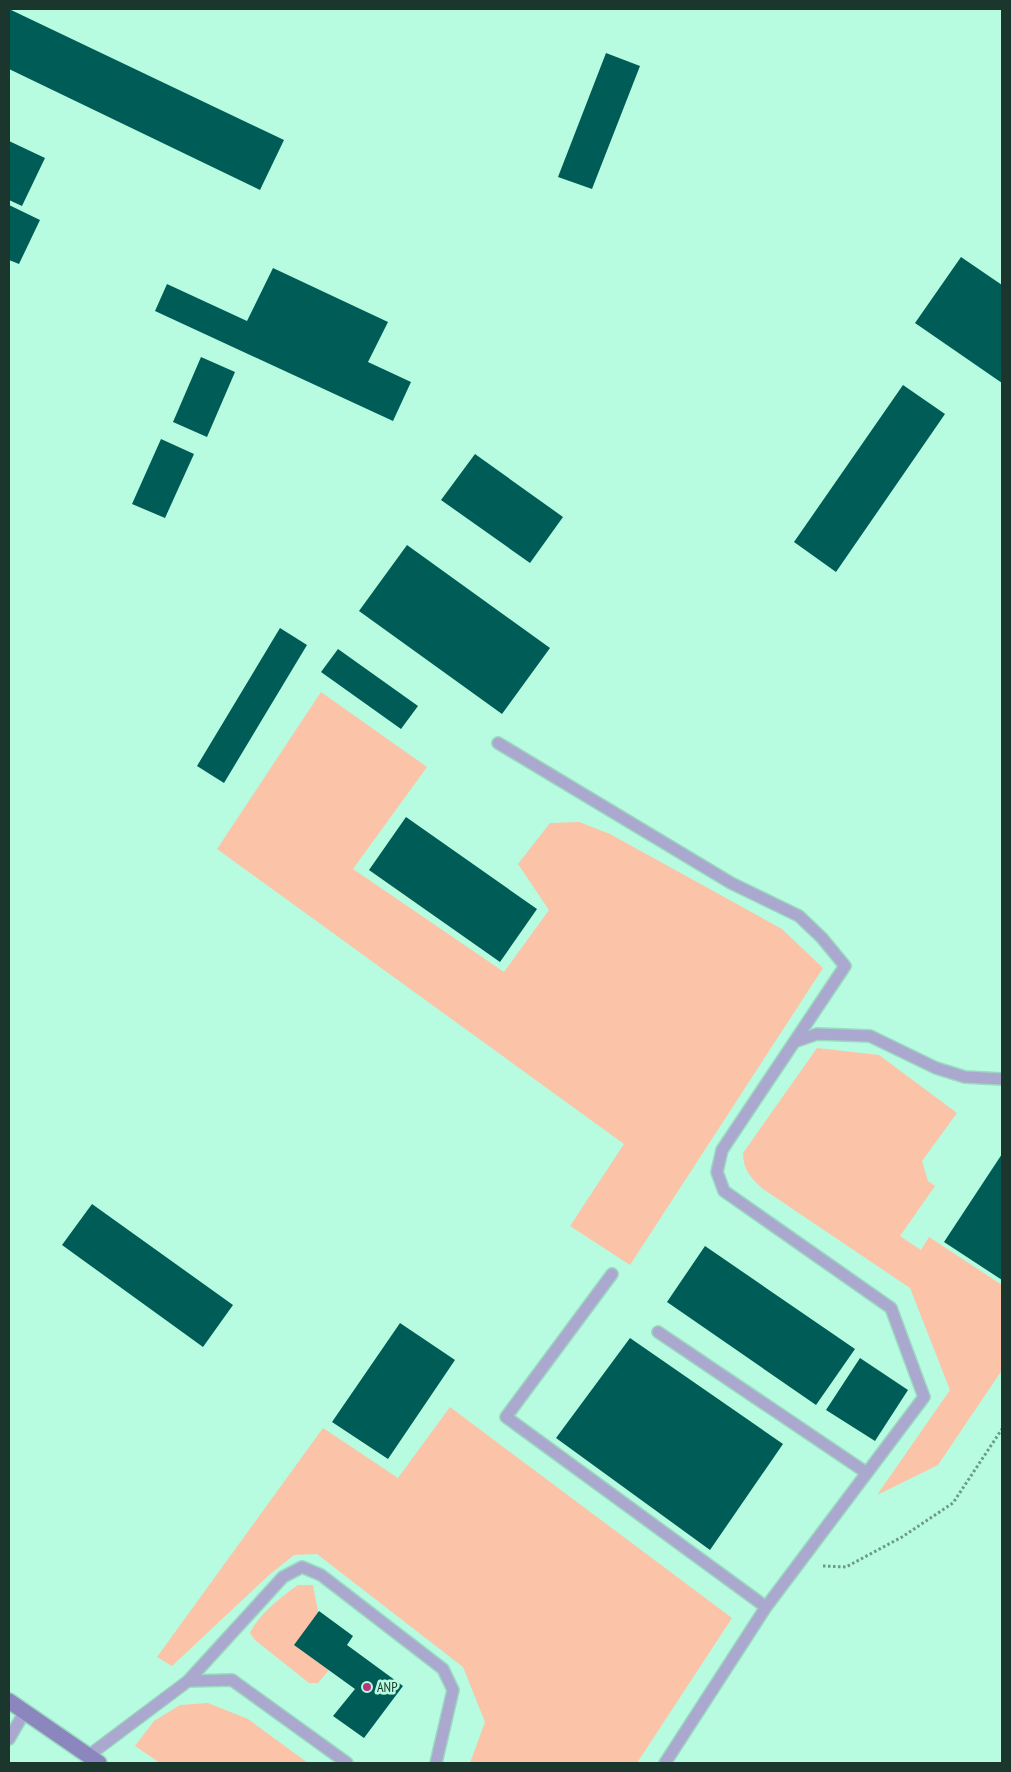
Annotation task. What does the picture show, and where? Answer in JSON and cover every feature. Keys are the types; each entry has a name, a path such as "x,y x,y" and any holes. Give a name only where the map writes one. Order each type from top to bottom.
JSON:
{"main road":[{"path":"9,1701 93,1759"}],"lane":[{"path":"498,743 731,883 799,916 822,938 845,966 722,1150 717,1172 724,1191 891,1308 924,1396 766,1607 665,1763"},
{"path":"794,1042 817,1034 870,1036 936,1068 965,1077 1002,1079"},
{"path":"612,1274 506,1417 766,1607"},
{"path":"658,1332 866,1473"},
{"path":"93,1759 188,1681 283,1577 302,1567 321,1575 444,1669 453,1690 436,1763"},
{"path":"188,1681 232,1680 347,1763"},
{"path":"9,1739 24,1713"}],"path":[{"path":"798,1564 846,1567 902,1537 953,1503 1002,1429"}],"shaded area":[{"path":"321,692 427,767 353,869 504,972 549,910 518,864 550,823 579,822 610,834 782,929 823,968 630,1265 570,1226 624,1144 217,849"},
{"path":"817,1048 879,1055 957,1113 922,1161 928,1181 935,1186 900,1236 921,1250 929,1237 1002,1285 1002,1370 938,1465 877,1495 950,1390 910,1288 763,1189 748,1173 743,1159 743,1153"},
{"path":"450,1407 732,1618 637,1763 470,1763 485,1722 463,1667 317,1554 294,1555 269,1575 172,1666 157,1657 323,1428 398,1478"},
{"path":"298,1585 313,1585 329,1670 318,1683 309,1683 255,1640 250,1633 264,1613"},
{"path":"208,1703 248,1719 308,1763 160,1763 135,1746 154,1721 180,1705"}],"building":[{"path":"9,9 284,140 260,190 9,69"},
{"path":"606,53 640,66 592,189 558,177"},
{"path":"9,141 45,158 22,206 9,200"},
{"path":"9,205 40,220 19,264 9,260"},
{"path":"961,257 1002,285 1002,383 915,323"},
{"path":"273,268 388,322 368,362 411,382 393,421 155,311 167,284 247,321"},
{"path":"201,357 235,372 207,437 173,422"},
{"path":"903,385 945,414 836,572 794,542"},
{"path":"161,439 194,454 165,518 132,504"},
{"path":"475,454 563,517 530,563 441,500"},
{"path":"407,545 550,648 502,714 359,611"},
{"path":"280,628 307,645 224,783 197,766"},
{"path":"338,649 418,706 401,729 321,672"},
{"path":"406,817 537,909 500,962 369,870"},
{"path":"1002,1154 1002,1280 944,1242"},
{"path":"92,1204 233,1305 203,1347 62,1245"},
{"path":"705,1246 855,1349 816,1405 667,1302"},
{"path":"400,1323 455,1360 388,1459 332,1422"},
{"path":"630,1338 783,1444 710,1550 556,1438"},
{"path":"860,1358 908,1390 875,1441 826,1410"},
{"path":"319,1611 353,1636 347,1645 403,1686 364,1738 333,1716 355,1689 294,1645"}],"place":[{"name":"ANP","path":"367,1687"}]}
